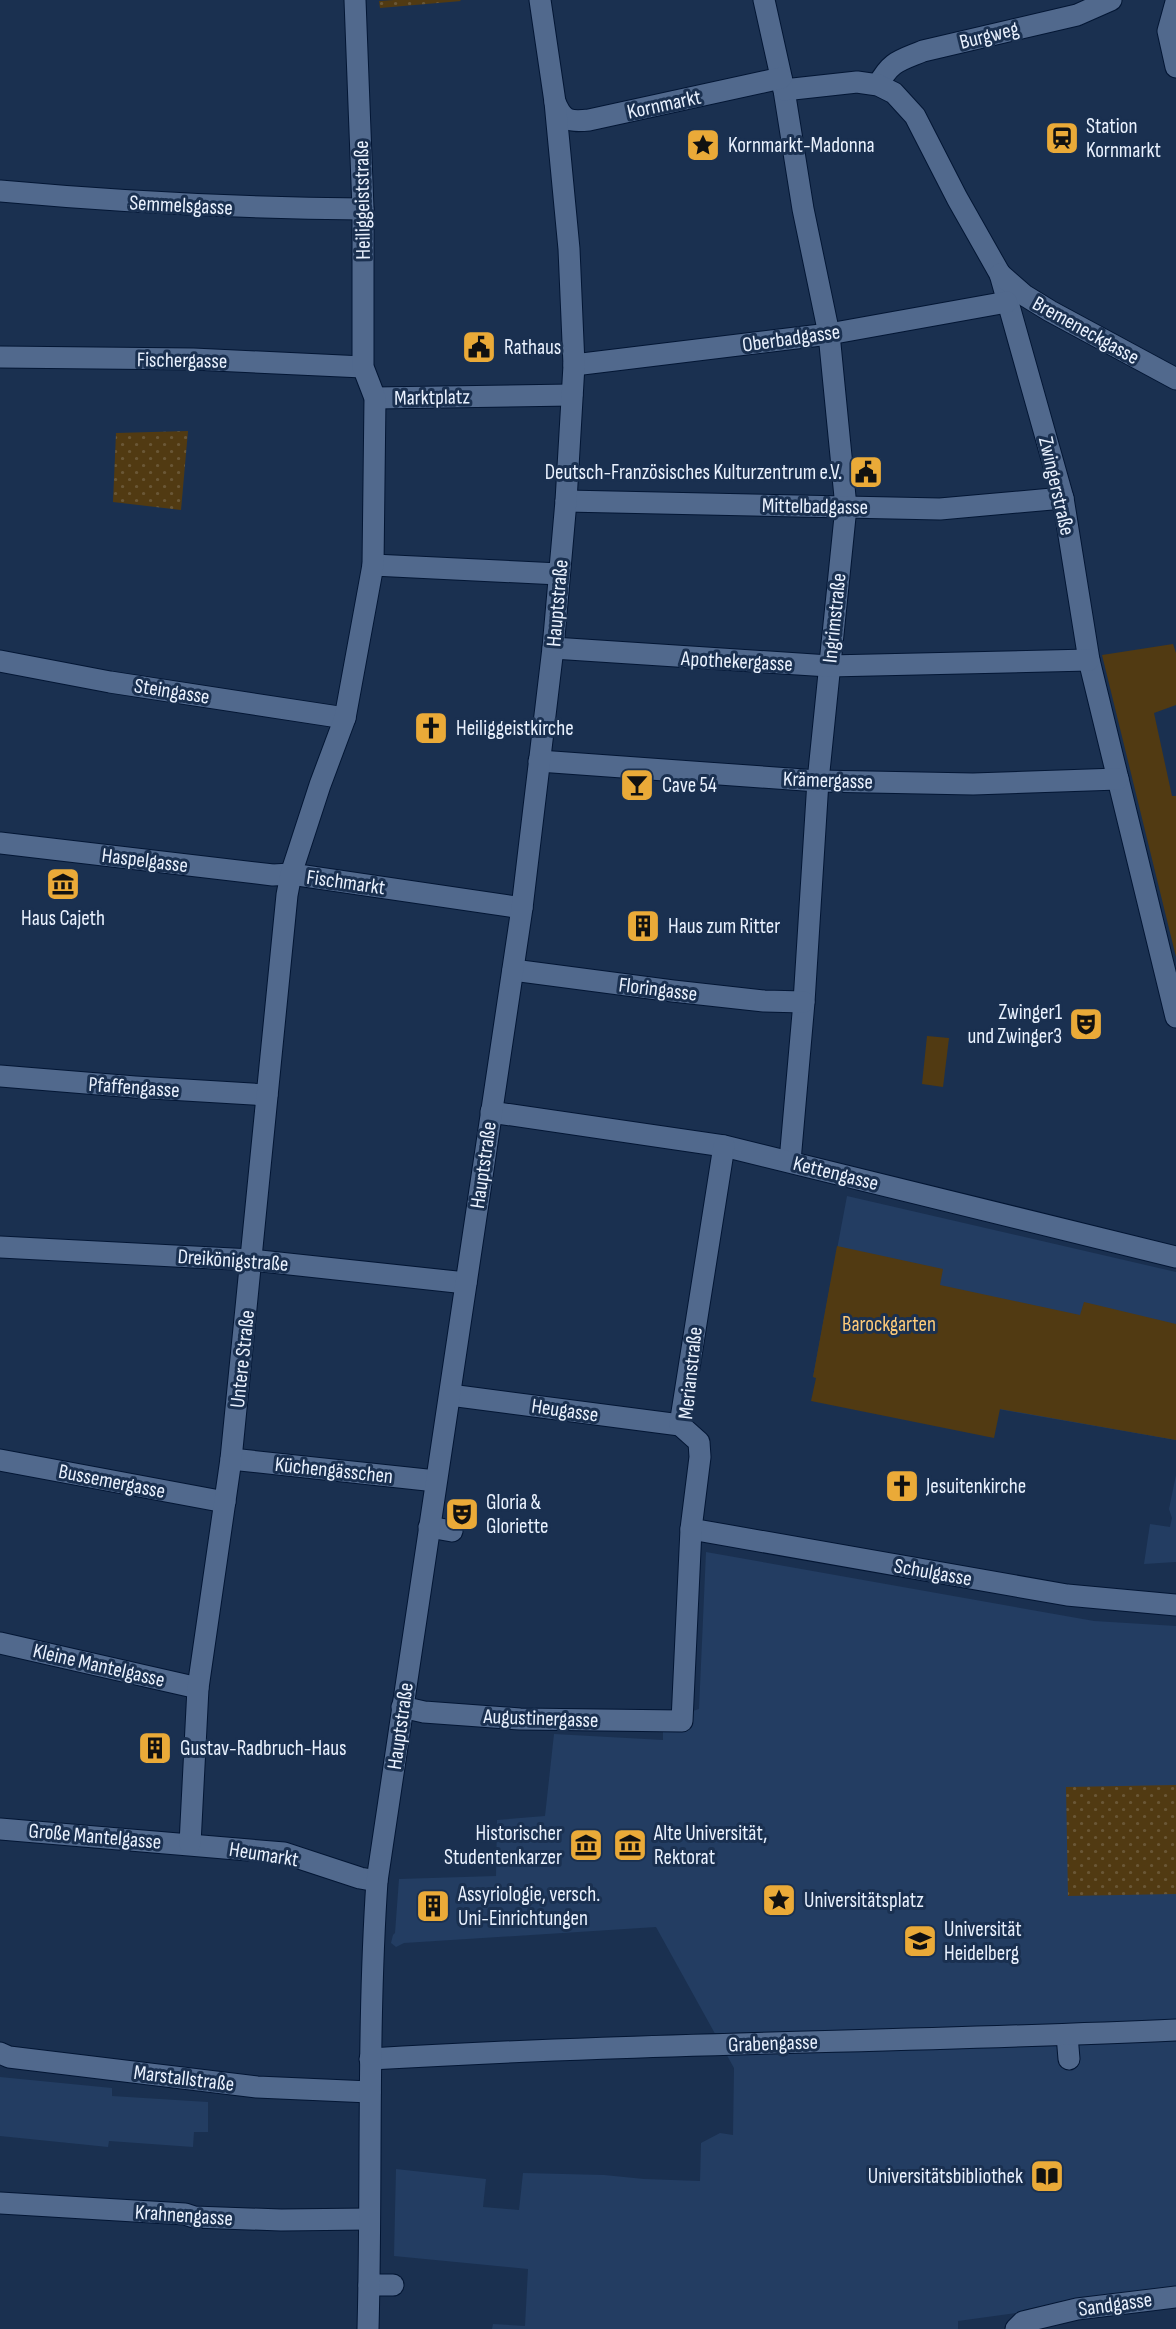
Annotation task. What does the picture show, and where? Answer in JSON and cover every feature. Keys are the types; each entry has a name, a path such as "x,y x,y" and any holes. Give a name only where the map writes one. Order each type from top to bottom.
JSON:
{"street":[{"name":"Heiliggeiststraße","path":"355,0 363,209 363,367 375,398"},
{"name":"Ingrimstraße","path":"764,0 829,334 846,507 818,781 804,1002 790,1161"},
{"name":"Burgweg","path":"878,85 887,68 923,51 1074,7 1111,0"},
{"path":"1176,2 1168,31 1176,67"},
{"name":"Hauptstraße","path":"368,2329 370,2059 377,1881 429,1527 428,1480 450,1395 522,908 566,501 574,365 569,249 555,102 541,8"},
{"path":"782,84 844,82 878,85"},
{"name":"Kornmarkt","path":"555,102 566,119 577,121 782,84"},
{"name":"Zwingerstraße","path":"878,85 894,93 915,116 1000,274 1063,498 1089,660 1176,1017"},
{"name":"Semmelsgasse","path":"0,191 189,205 363,209"},
{"name":"Bremeneckgasse","path":"1000,274 1041,306 1176,379"},
{"name":"Oberbadgasse","path":"574,365 829,334 1007,302"},
{"name":"Fischergasse","path":"0,357 201,359 363,367"},
{"name":"Marktplatz","path":"345,718 373,565 375,398 572,394"},
{"name":"Mittelbadgasse","path":"566,501 940,509 1063,498"},
{"path":"373,565 559,574"},
{"name":"Apothekergasse","path":"552,649 829,666 1089,660"},
{"name":"Steingasse","path":"0,661 110,682 345,718"},
{"name":"Fischmarkt","path":"345,718 282,874 522,908"},
{"name":"Krämergasse","path":"539,761 818,781 974,784 1118,779"},
{"name":"Haspelgasse","path":"0,843 282,874"},
{"name":"Untere Straße","path":"190,1844 198,1688 231,1459 267,1095 285,971 286,895 282,874"},
{"name":"Floringasse","path":"513,970 686,993 804,1002"},
{"name":"Pfaffengasse","path":"0,1076 267,1095"},
{"name":"Kettengasse","path":"491,1112 714,1144 1176,1257"},
{"name":"Merianstraße","path":"681,1721 691,1529 700,1457 699,1442 680,1426 714,1144"},
{"name":"Dreikönigstraße","path":"0,1247 252,1260 466,1283"},
{"name":"Heugasse","path":"450,1395 680,1426"},
{"name":"Küchengässchen","path":"231,1459 428,1480"},
{"name":"Bussemergasse","path":"0,1460 225,1502"},
{"path":"429,1527 452,1531"},
{"name":"Schulgasse","path":"691,1529 1067,1595 1176,1605"},
{"name":"Kleine Mantelgasse","path":"0,1643 198,1688"},
{"name":"Augustinergasse","path":"402,1707 424,1712 520,1719 681,1721"},
{"name":"Große Mantelgasse","path":"0,1829 190,1844"},
{"name":"Heumarkt","path":"190,1844 284,1853 377,1881"},
{"name":"Grabengasse","path":"370,2059 657,2046 1176,2030"},
{"path":"1067,2035 1069,2059"},
{"name":"Marstallstraße","path":"0,2053 9,2057 257,2087 370,2092"},
{"name":"Krahnengasse","path":"0,2203 185,2214 194,2217 369,2219"},
{"path":"369,2285 393,2285"},
{"name":"Sandgasse","path":"1016,2329 1023,2322 1077,2309 1176,2297"}],"shaded area":[{"name":"Barockgarten","path":"847,1196 1176,1272 1176,1440 813,1377"},
{"path":"1176,1475 1176,1562 1144,1564 1150,1524 1170,1527 1172,1518 1169,1509"},
{"name":"Universität Heidelberg","path":"706,1552 1094,1621 1176,1626 1176,2291 1032,2308 1024,2312 958,2321 958,2329 492,2329 493,2324 525,2326 528,2269 394,2256 396,2169 486,2179 483,2207 519,2210 523,2173 700,2181 701,2143 720,2133 733,2135 734,2068 656,1927 404,1943 396,1947 391,1943 395,1933 399,1879 496,1876 497,1820 545,1816 554,1734 663,1740 663,1721 699,1709"},
{"path":"0,2077 112,2088 112,2096 208,2102 208,2132 194,2132 193,2147 109,2141 108,2147 0,2136"}],"green space":[{"path":"379,1 461,1 380,8"},
{"path":"188,431 181,510 113,502 116,433"},
{"path":"1173,644 1176,653 1176,705 1154,713 1172,796 1176,796 1176,957 1102,655"},
{"path":"927,1036 949,1038 943,1087 922,1084"},
{"name":"Barockgarten","path":"837,1246 943,1269 940,1285 1080,1315 1084,1302 1176,1324 1176,1440 1000,1409 994,1438 811,1401"},
{"path":"1176,1785 1176,1894 1068,1896 1066,1787"}],"place":[{"name":"Station Kornmarkt","path":"1062,138"},
{"name":"Kornmarkt-Madonna","path":"703,145"},
{"name":"Rathaus","path":"479,347"},
{"name":"Deutsch-Französisches Kulturzentrum e.V.","path":"866,472"},
{"name":"Heiliggeistkirche","path":"431,728"},
{"name":"Cave 54","path":"637,785"},
{"name":"Haus Cajeth","path":"63,884"},
{"name":"Haus zum Ritter","path":"643,926"},
{"name":"Zwinger1 und Zwinger3","path":"1086,1024"},
{"name":"Jesuitenkirche","path":"902,1486"},
{"name":"Gloria & Gloriette","path":"462,1514"},
{"name":"Gustav-Radbruch-Haus","path":"155,1748"},
{"name":"Historischer Studentenkarzer","path":"586,1845"},
{"name":"Alte Universität, Rektorat","path":"630,1845"},
{"name":"Universitätsplatz","path":"779,1900"},
{"name":"Assyriologie, versch. Uni-Einrichtungen","path":"433,1906"},
{"name":"Universität Heidelberg","path":"920,1941"},
{"name":"Universitätsbibliothek","path":"1047,2176"}]}
